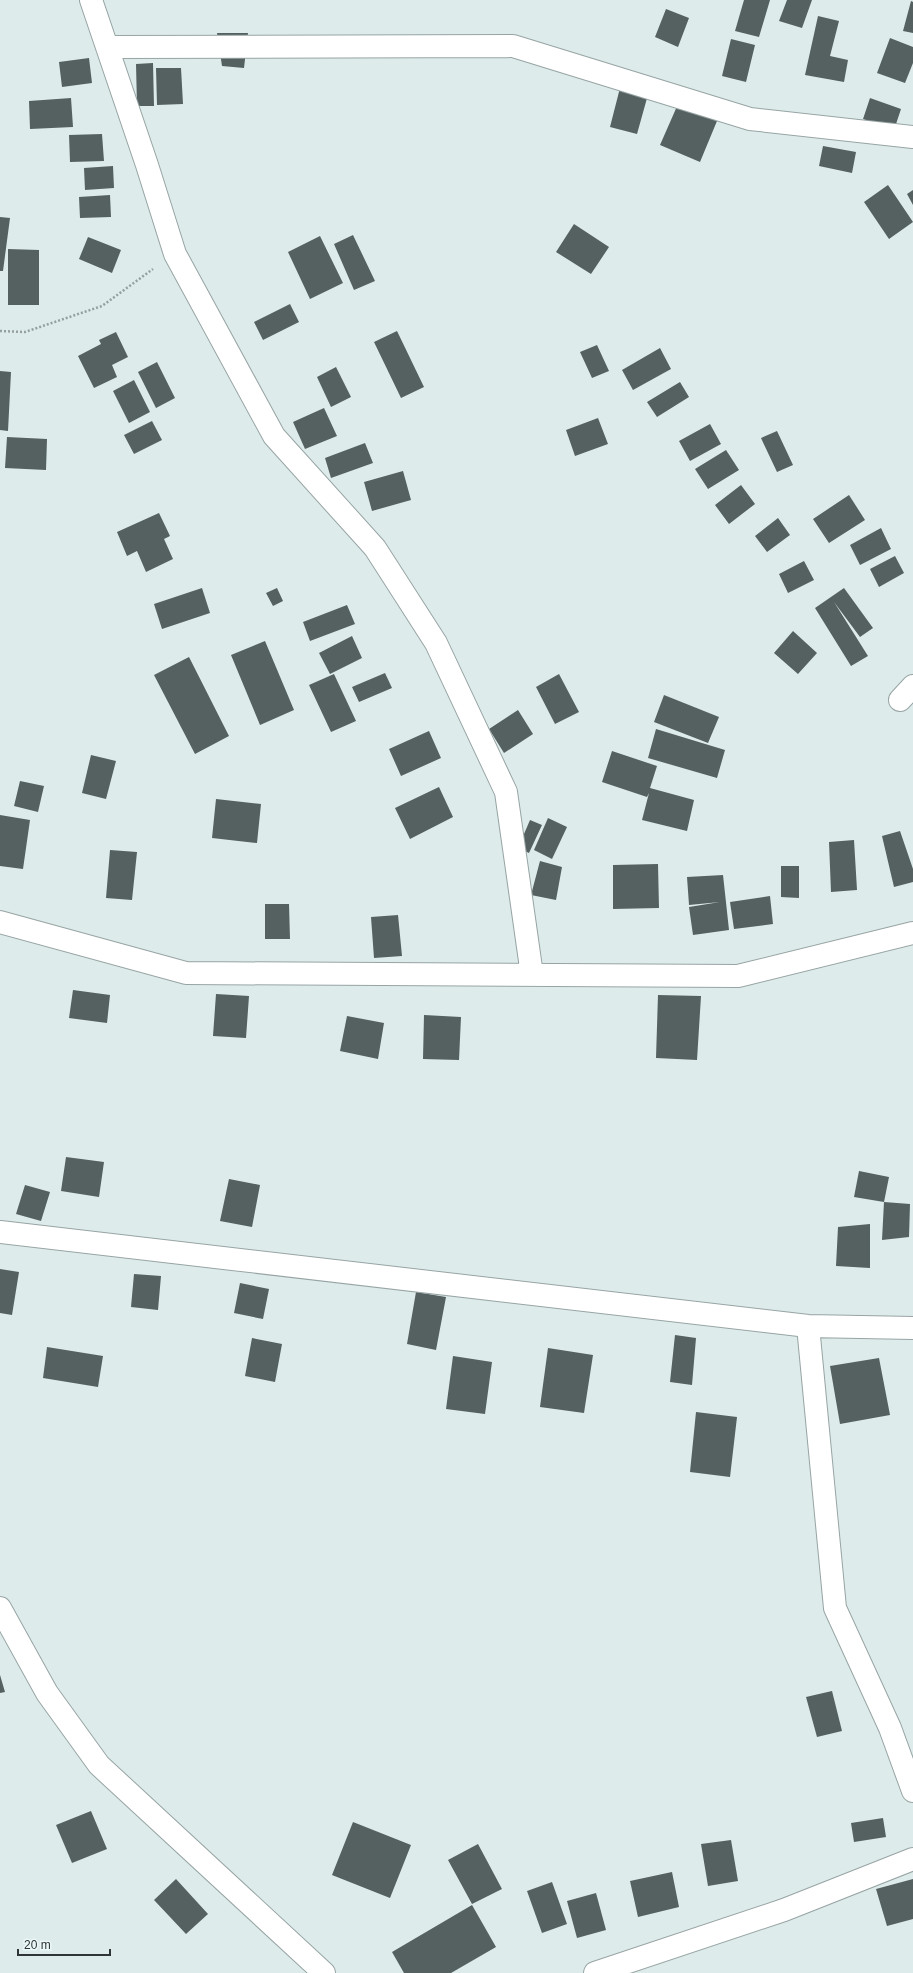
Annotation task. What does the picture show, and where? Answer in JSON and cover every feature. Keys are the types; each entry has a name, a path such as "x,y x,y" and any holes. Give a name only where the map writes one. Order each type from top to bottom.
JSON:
{"street":[{"path":"91,0 147,165 174,254 274,436 375,548 436,643 506,792 532,975"},
{"path":"107,47 513,46 750,119 913,137"},
{"path":"0,922 186,973 738,976 913,933"},
{"path":"0,1232 808,1326 913,1328"},
{"path":"808,1326 835,1608 890,1728 913,1791"},
{"path":"0,1608 47,1693 99,1765 324,1973"},
{"path":"596,1973 784,1910 913,1859"}],"path":[{"path":"0,331 25,332 102,306 174,254"}],"building":[{"path":"744,0 770,0 759,37 735,31"},
{"path":"787,0 812,0 802,28 779,21"},
{"path":"911,1 913,2 913,33 903,31"},
{"path":"666,9 689,18 678,47 655,37"},
{"path":"818,16 839,21 830,56 848,60 844,82 805,75"},
{"path":"217,33 248,33 244,68 222,66"},
{"path":"890,38 913,47 913,63 905,83 877,73"},
{"path":"731,39 755,45 746,82 722,76"},
{"path":"89,58 92,83 62,87 59,62"},
{"path":"153,63 154,106 137,106 136,64"},
{"path":"156,68 181,68 183,104 157,105"},
{"path":"621,84 649,91 637,134 610,127"},
{"path":"71,98 73,127 30,129 29,101"},
{"path":"870,98 901,109 894,130 863,119"},
{"path":"678,104 717,121 700,162 660,145"},
{"path":"102,134 104,161 70,162 69,135"},
{"path":"823,146 856,152 852,173 819,166"},
{"path":"113,166 114,188 85,190 84,168"},
{"path":"888,185 913,222 889,239 864,202"},
{"path":"913,190 913,205 907,194"},
{"path":"110,195 111,217 80,218 79,197"},
{"path":"0,217 10,218 3,271 0,271"},
{"path":"574,224 609,247 591,274 556,252"},
{"path":"353,235 375,281 354,290 334,244"},
{"path":"320,236 343,283 310,299 288,252"},
{"path":"88,237 121,250 112,273 79,259"},
{"path":"8,249 39,250 39,305 8,305"},
{"path":"290,304 299,322 263,340 254,322"},
{"path":"397,331 424,387 401,398 374,342"},
{"path":"116,332 128,357 112,365 117,377 94,388 78,356 101,344 99,340"},
{"path":"597,345 609,371 592,378 580,352"},
{"path":"660,348 671,369 633,390 622,370"},
{"path":"157,362 175,398 156,408 138,372"},
{"path":"336,367 351,397 331,407 317,377"},
{"path":"0,371 11,372 8,431 0,430"},
{"path":"134,380 150,412 129,423 113,391"},
{"path":"680,382 689,397 657,417 647,402"},
{"path":"324,408 337,436 305,449 293,422"},
{"path":"598,418 608,444 575,456 566,430"},
{"path":"152,421 162,440 134,454 124,435"},
{"path":"710,424 721,444 690,461 679,441"},
{"path":"777,431 793,465 777,472 761,438"},
{"path":"7,437 47,439 46,470 5,468"},
{"path":"365,443 373,463 331,478 325,458"},
{"path":"726,450 739,470 708,489 695,469"},
{"path":"403,471 411,500 372,511 364,482"},
{"path":"741,485 755,504 729,524 715,505"},
{"path":"849,495 865,520 829,543 813,519"},
{"path":"159,513 170,536 164,539 173,559 146,572 137,551 127,556 117,532"},
{"path":"778,518 790,535 767,552 755,536"},
{"path":"881,528 891,549 860,565 850,545"},
{"path":"895,556 904,573 879,587 870,569"},
{"path":"804,561 814,580 788,593 779,574"},
{"path":"202,588 210,613 162,629 154,604"},
{"path":"277,588 283,601 273,606 266,593"},
{"path":"844,588 873,628 860,637 834,602 868,656 851,666 815,608"},
{"path":"347,605 355,624 310,641 303,622"},
{"path":"793,631 817,653 798,674 774,653"},
{"path":"352,636 362,658 330,674 319,653"},
{"path":"265,641 294,710 260,725 231,655"},
{"path":"189,657 229,736 195,754 154,675"},
{"path":"385,673 392,688 359,702 352,687"},
{"path":"334,674 356,721 331,732 309,685"},
{"path":"559,674 579,712 555,724 536,687"},
{"path":"664,695 719,717 708,743 654,722"},
{"path":"518,710 533,734 504,753 489,729"},
{"path":"656,729 725,750 717,778 648,758"},
{"path":"429,731 441,758 401,776 389,749"},
{"path":"612,751 657,766 650,788 694,800 687,831 642,820 649,793 647,797 602,782"},
{"path":"91,755 116,761 106,799 82,793"},
{"path":"20,781 44,786 38,812 14,806"},
{"path":"439,787 453,817 410,839 395,808"},
{"path":"216,799 261,804 257,843 212,838"},
{"path":"0,815 30,820 23,869 0,866"},
{"path":"548,818 567,827 552,859 534,850"},
{"path":"530,820 542,825 529,853 518,848"},
{"path":"900,831 913,869 913,882 894,887 882,836"},
{"path":"854,840 857,890 831,892 829,842"},
{"path":"110,850 137,852 132,900 106,898"},
{"path":"540,861 562,867 556,900 531,895"},
{"path":"658,864 659,908 613,909 613,865"},
{"path":"781,866 799,866 799,898 781,897"},
{"path":"723,875 729,930 693,935 689,907 720,902 689,905 687,877"},
{"path":"770,896 773,924 734,929 730,902"},
{"path":"265,904 289,904 290,939 265,939"},
{"path":"398,915 402,956 374,958 371,917"},
{"path":"73,990 110,995 107,1023 69,1018"},
{"path":"216,994 249,996 246,1038 213,1036"},
{"path":"658,995 701,996 697,1060 656,1058"},
{"path":"424,1015 461,1017 459,1060 423,1059"},
{"path":"347,1016 384,1023 378,1059 340,1051"},
{"path":"66,1157 104,1162 99,1197 61,1191"},
{"path":"859,1171 889,1177 884,1202 854,1197"},
{"path":"229,1179 260,1185 252,1227 220,1221"},
{"path":"25,1185 50,1192 41,1221 16,1214"},
{"path":"884,1202 910,1204 909,1237 882,1240"},
{"path":"870,1224 870,1268 836,1266 838,1227"},
{"path":"0,1269 19,1272 12,1315 0,1313"},
{"path":"134,1274 161,1276 158,1310 131,1307"},
{"path":"240,1283 269,1289 263,1319 234,1313"},
{"path":"416,1292 446,1297 436,1350 407,1344"},
{"path":"675,1335 696,1338 692,1385 670,1382"},
{"path":"252,1338 282,1344 275,1382 245,1376"},
{"path":"47,1347 103,1356 98,1387 43,1378"},
{"path":"548,1348 593,1355 584,1413 540,1407"},
{"path":"453,1356 492,1362 485,1414 446,1409"},
{"path":"879,1358 890,1415 840,1424 830,1366"},
{"path":"696,1412 737,1417 730,1477 690,1472"},
{"path":"0,1675 5,1692 0,1693"},
{"path":"832,1691 842,1731 817,1737 806,1697"},
{"path":"91,1811 107,1849 72,1863 56,1825"},
{"path":"883,1818 886,1837 854,1842 851,1823"},
{"path":"353,1822 411,1845 390,1898 332,1875"},
{"path":"731,1840 738,1881 708,1886 701,1844"},
{"path":"478,1844 502,1889 472,1904 448,1860"},
{"path":"672,1872 679,1907 638,1917 630,1881"},
{"path":"176,1879 208,1914 186,1934 154,1900"},
{"path":"913,1879 913,1919 887,1926 876,1889"},
{"path":"552,1882 567,1924 542,1933 527,1891"},
{"path":"596,1893 606,1930 577,1938 567,1901"},
{"path":"472,1905 496,1947 451,1973 404,1973 392,1952"}]}
